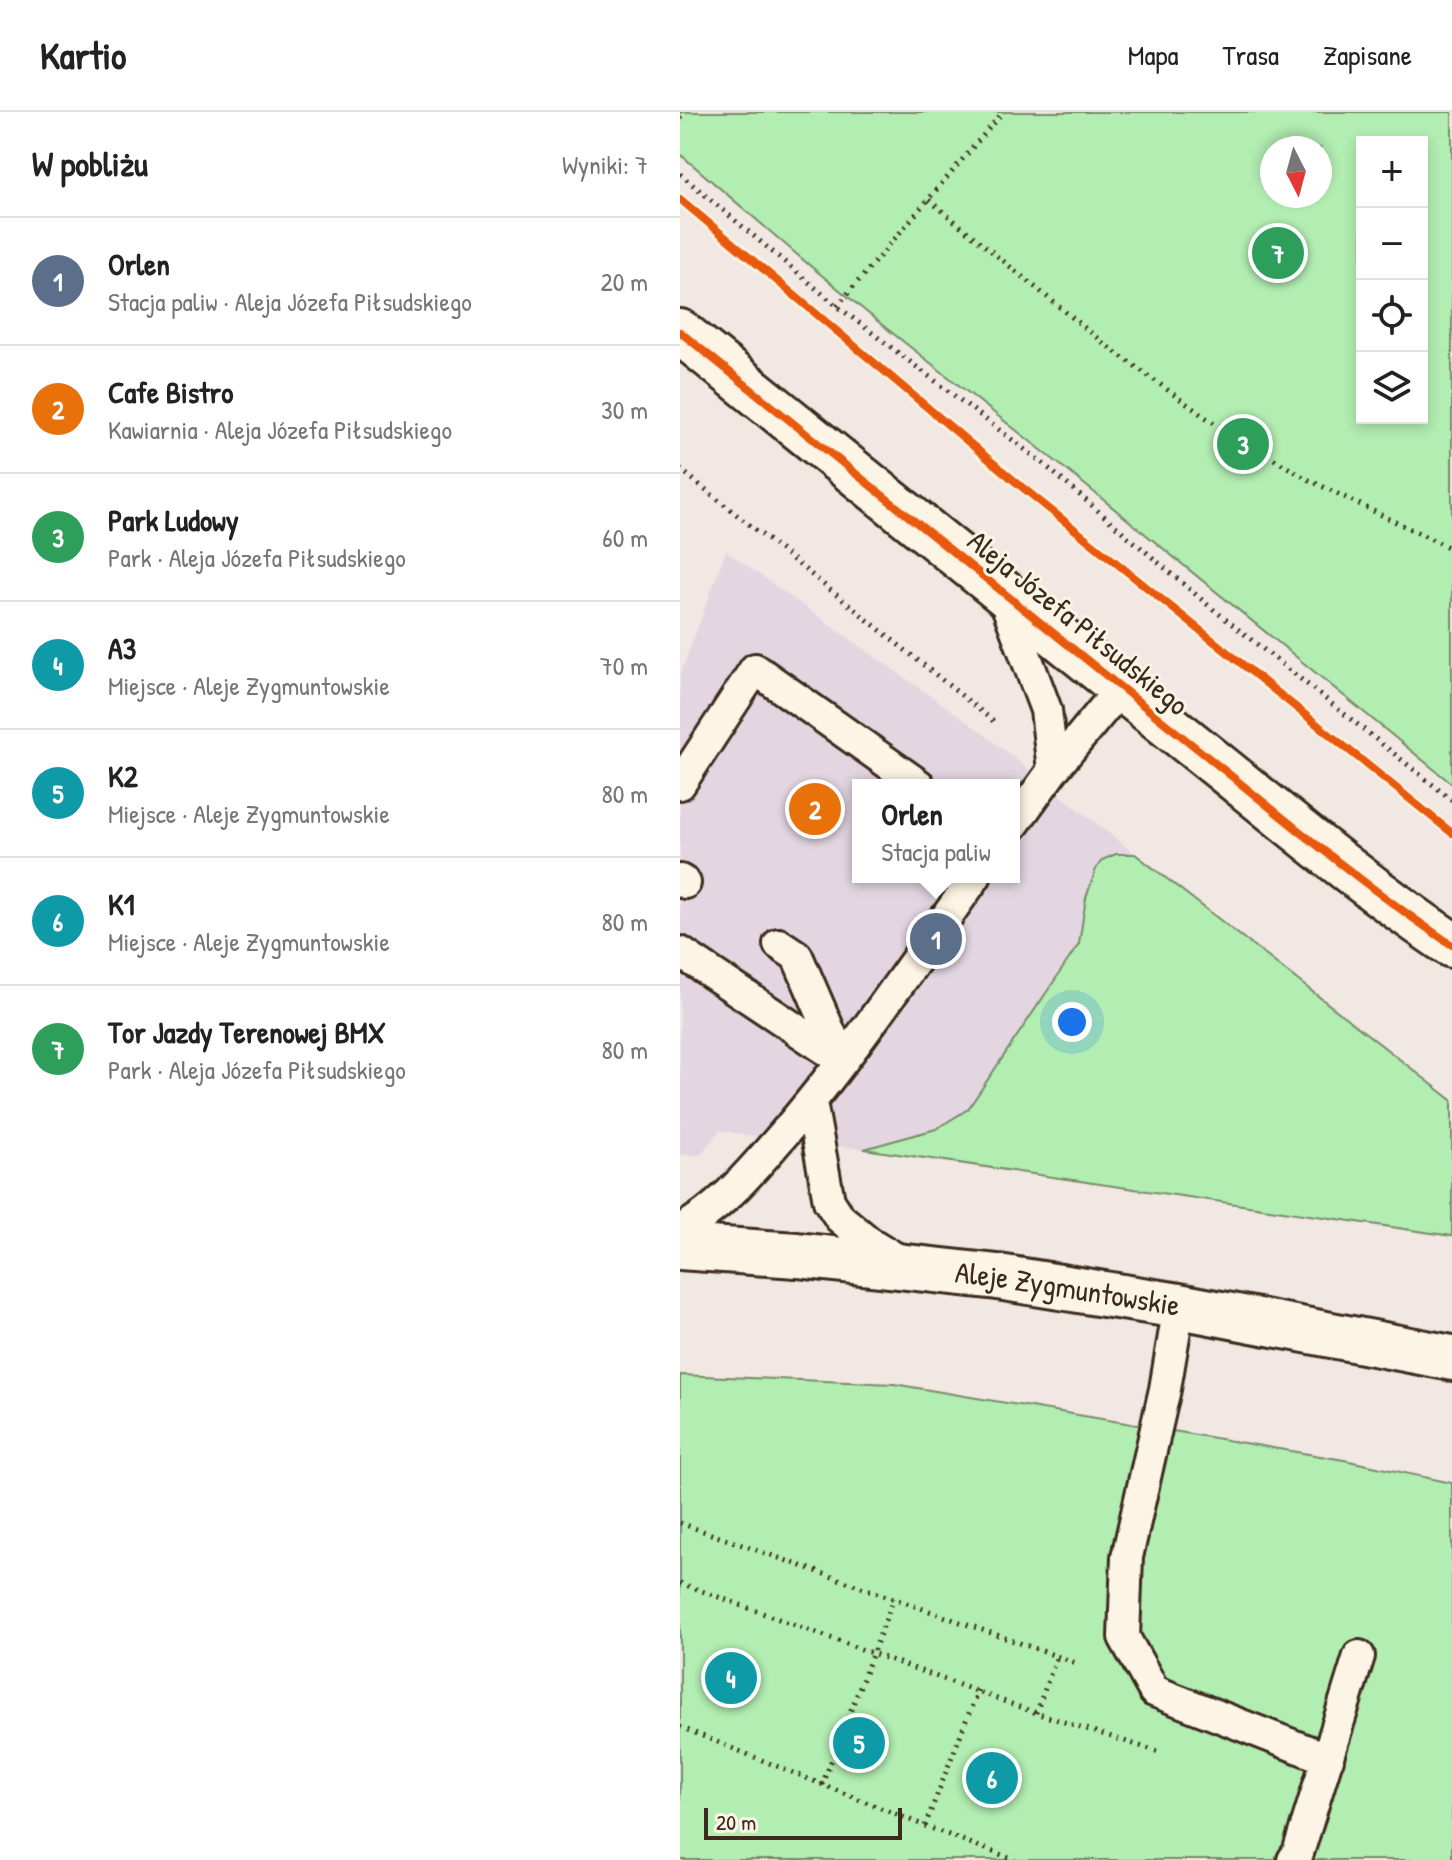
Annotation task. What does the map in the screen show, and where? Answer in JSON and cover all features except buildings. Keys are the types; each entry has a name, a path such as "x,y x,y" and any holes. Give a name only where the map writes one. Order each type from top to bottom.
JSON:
{"street":[{"name":"Aleja Józefa Piłsudskiego","path":"680,332 1121,688 1408,915 1452,945"},
{"name":"Aleja Józefa Piłsudskiego","path":"1408,915 1452,968"},
{"name":"Aleje Zygmuntowskie","path":"680,1247 797,1255 998,1277 1179,1306 1452,1358"}],"lane":[{"path":"1003,593 1046,710 1053,770"},
{"path":"680,784 755,669 911,779"},
{"path":"1020,816 1053,770 1121,688"},
{"path":"680,1230 705,1216 748,1175 811,1102 971,883"},
{"path":"779,944 797,956 842,1060"},
{"path":"680,952 842,1060"},
{"path":"811,1102 829,1201 840,1218 869,1242 911,1267"},
{"path":"1179,1306 1165,1389 1127,1557 1124,1637 1154,1691 1328,1759"},
{"path":"1293,1860 1298,1853 1359,1656"}],"path":[{"path":"680,118 684,112"},
{"path":"837,306 1003,112"},
{"path":"680,174 837,306 1040,461 1208,605 1452,800"},
{"path":"929,200 1107,346 1205,417 1307,479 1452,549"},
{"path":"680,469 1053,770"},
{"path":"680,1523 1154,1691"},
{"path":"680,1583 1036,1713 1159,1752"},
{"path":"822,1785 894,1598"},
{"path":"1036,1713 1057,1656"},
{"path":"925,1826 978,1690"},
{"path":"680,1727 1015,1860"}],"shaded area":[{"path":"726,551 980,731 1135,854 1116,854 1086,898 1079,944 968,1109 936,1129 864,1149 720,1130 700,1155 680,1155 680,675"}],"green space":[{"path":"680,112 1452,112 1452,784 1068,471 808,264 680,154"},
{"path":"1116,854 1135,854 1452,1100 1452,1236 864,1149 936,1129 968,1109 1079,944 1086,898 1096,869 1102,860"},
{"path":"680,1375 894,1384 1344,1460 1452,1483 1452,1860 680,1860"}],"cycle path":[{"path":"680,199 1017,483 1452,833"},
{"path":"680,332 1309,839 1452,945"}],"place":[{"name":"Tor Jazdy Terenowej BMX","path":"1278,253"},
{"name":"Park Ludowy","path":"1243,444"},
{"name":"Cafe Bistro","path":"815,809"},
{"name":"Orlen","path":"936,939"},
{"name":"A3","path":"731,1678"},
{"name":"K2","path":"859,1743"},
{"name":"K1","path":"992,1778"}]}
